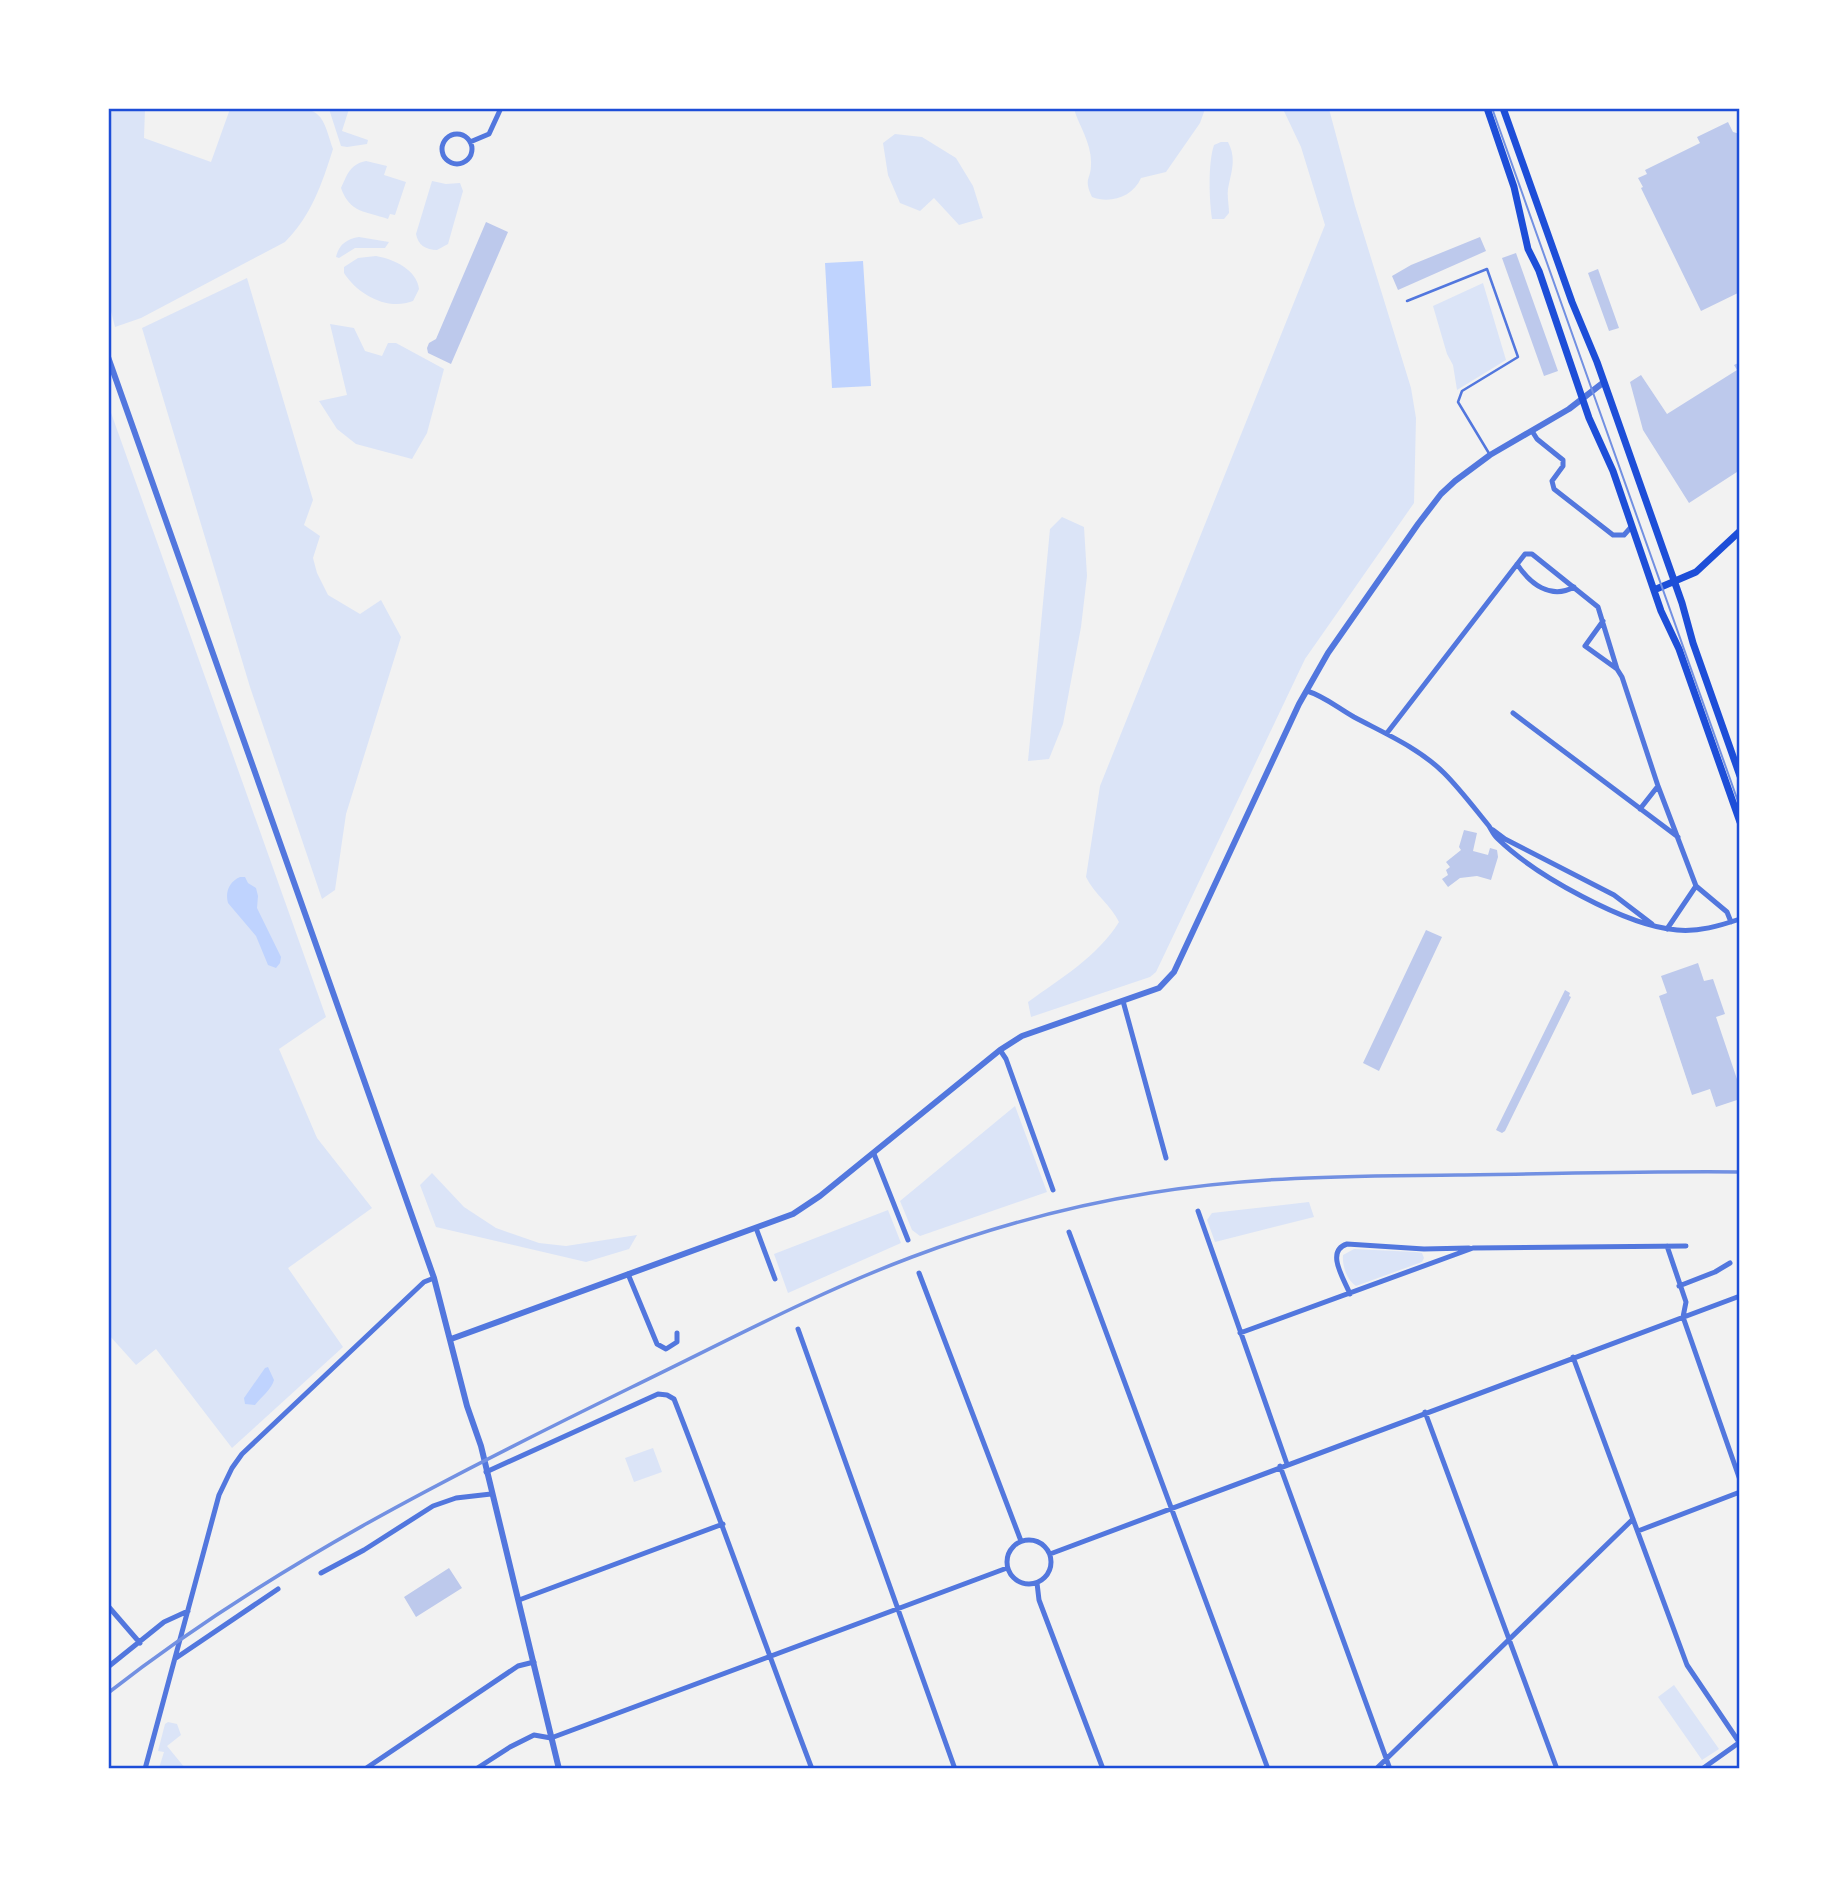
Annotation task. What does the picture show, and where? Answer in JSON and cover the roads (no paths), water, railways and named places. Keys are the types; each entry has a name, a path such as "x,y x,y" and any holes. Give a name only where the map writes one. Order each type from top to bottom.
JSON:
{"main road":[{"path":"1487,108 1514,187 1528,248 1539,271 1583,400 1613,471 1661,611 1679,649 1740,822"},
{"path":"1503,108 1675,582 1693,643 1740,776"},
{"path":"1654,590 1696,572 1740,531"}],"street":[{"path":"470,142 489,134 500,108"},
{"path":"449,135 463,135 470,142 470,156 464,162 451,163 442,153 442,143 449,135"},
{"path":"108,356 434,1278 519,1600 559,1769"},
{"path":"451,1339 756,1228 807,1206 1000,1050 1022,1036 1159,988 1174,972 1307,691 1328,653 1441,494 1490,455 1583,400 1604,382"},
{"path":"1532,431 1537,439 1563,460 1563,466 1552,481 1554,489 1613,535 1624,535 1632,526"},
{"path":"1387,733 1528,553 1598,607 1658,786 1696,886 1727,912 1731,922"},
{"path":"1517,564 1540,587 1554,593 1574,587"},
{"path":"1603,621 1585,646 1618,670"},
{"path":"1307,691 1387,733 1444,773 1491,828 1505,839 1626,904 1652,924"},
{"path":"1513,713 1679,837"},
{"path":"1640,809 1658,786"},
{"path":"1491,828 1509,849 1551,877 1622,916 1679,931 1707,929 1740,919"},
{"path":"1551,877 1556,866"},
{"path":"1667,929 1696,886"},
{"path":"1622,916 1626,904"},
{"path":"1123,1001 1166,1158"},
{"path":"1000,1050 1006,1059 1053,1190"},
{"path":"874,1154 908,1240"},
{"path":"1198,1211 1390,1769"},
{"path":"756,1228 775,1279"},
{"path":"1069,1232 1268,1769"},
{"path":"1349,1294 1335,1257 1336,1250 1347,1244 1424,1249 1686,1246"},
{"path":"1667,1246 1685,1302 1683,1317 1740,1480"},
{"path":"1240,1333 1473,1248"},
{"path":"1679,1286 1731,1263"},
{"path":"919,1273 1021,1541"},
{"path":"628,1274 657,1345 666,1349 677,1342 677,1333"},
{"path":"145,1769 219,1495 232,1468 242,1454 359,1342 424,1282 434,1278"},
{"path":"1050,1554 1740,1296"},
{"path":"798,1329 955,1769"},
{"path":"1573,1357 1687,1665 1739,1742 1702,1769"},
{"path":"486,1472 658,1394 674,1399 723,1524 769,1657 812,1769"},
{"path":"1425,1412 1556,1769"},
{"path":"1638,1531 1740,1492"},
{"path":"321,1573 364,1550 433,1506 456,1498 491,1494"},
{"path":"1376,1769 1633,1519"},
{"path":"519,1600 723,1524"},
{"path":"1021,1541 1038,1541 1050,1554 1051,1568 1037,1583 1019,1582 1007,1568 1009,1552 1021,1541"},
{"path":"476,1769 534,1735 551,1738 1007,1568"},
{"path":"1037,1583 1039,1600 1103,1769"},
{"path":"176,1658 278,1589"},
{"path":"108,1606 140,1643"},
{"path":"108,1667 164,1622 188,1611"},
{"path":"365,1769 518,1666 534,1662"}],"lane":[{"path":"1406,301 1487,269 1518,357 1462,391 1458,402 1490,455"}],"water":[{"path":"863,261 871,386 832,388 825,263"},
{"path":"240,877 245,877 248,883 256,888 257,908 281,957 276,968 268,965 256,936 228,903 229,888"},
{"path":"268,1367 274,1380 271,1387 255,1405 245,1404 244,1398"}],"tram line":[{"path":"1492,108 1740,807"}],"railway":[{"path":"108,1693 169,1647 232,1605 362,1526 429,1490 806,1302 876,1271 970,1237 1089,1204 1227,1183 1342,1177 1740,1172"}]}
